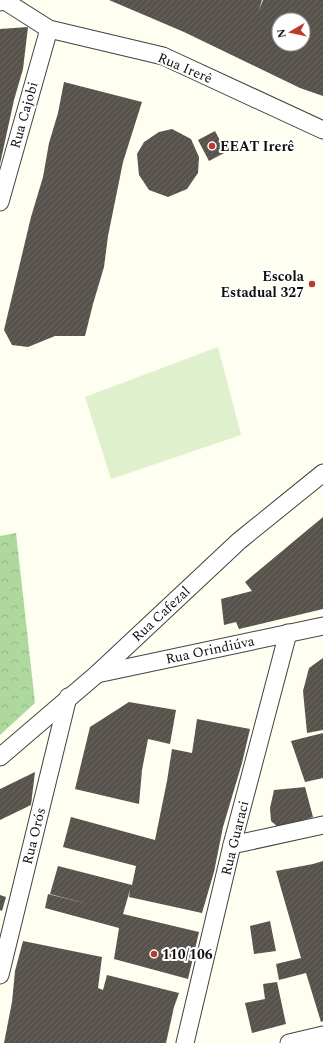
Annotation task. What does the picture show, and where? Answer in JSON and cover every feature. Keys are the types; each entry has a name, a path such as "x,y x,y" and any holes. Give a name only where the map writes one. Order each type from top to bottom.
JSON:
{"street":[{"name":"Rua Irerê","path":"0,2 5,1 49,29 163,56 323,130"},
{"name":"Rua Cajobi","path":"0,202 49,29"},
{"name":"Rua Cafezal","path":"0,757 96,674 239,541 323,473"},
{"name":"Rua Orindiúva","path":"96,674 323,626"},
{"name":"Rua Guaraci","path":"185,1043 232,845 288,633"},
{"name":"Rua Orós","path":"0,976 68,698"},
{"path":"232,845 323,825"},
{"path":"290,1043 323,1035"}],"green space":[{"path":"218,347 241,435 111,479 85,397"},
{"path":"16,533 35,703 0,735 0,536"}],"building":[{"path":"109,0 262,0 259,10 263,0 323,0 323,96 300,88 184,32"},
{"path":"28,27 23,69 14,100 0,164 0,29"},
{"path":"64,82 142,102 123,162 108,236 104,267 85,336 55,336 28,347 12,345 4,330 31,217 43,177 49,143 58,113"},
{"path":"172,129 191,139 199,157 198,173 187,189 168,197 149,190 139,175 137,154 144,142 159,132"},
{"name":"EEAT Irerê","path":"215,131 226,152 209,161 198,140"},
{"path":"323,517 323,609 239,629 236,622 224,625 221,599 252,591 245,582"},
{"path":"323,658 323,730 307,733 303,691 309,668"},
{"path":"129,702 176,710 170,744 148,739 142,770 139,804 75,789 90,727"},
{"path":"197,719 250,729 242,763 223,827 214,872 202,913 129,897 130,890 123,914 199,932 188,979 114,959 119,928 45,908 48,894 88,904 50,894 58,866 132,885 136,866 63,847 71,817 155,840 172,749 192,753"},
{"path":"323,733 323,778 305,782 291,741"},
{"path":"35,772 31,805 0,820 0,789"},
{"path":"305,787 313,817 279,828 271,821 270,808 274,790"},
{"path":"323,861 323,1021 321,1022 306,973 279,980 276,964 301,958 276,871"},
{"path":"0,895 6,897 2,911 0,910"},
{"path":"270,921 276,951 254,954 250,926"},
{"path":"23,941 102,957 98,988 103,990 107,975 179,993 174,1007 166,1043 4,1043 12,1002 15,971"},
{"path":"277,982 286,1024 252,1033 245,1003 265,999 263,984"}],"place":[{"name":"EEAT Irerê","path":"212,146"},
{"name":"Escola Estadual 327","path":"312,284"},
{"name":"110/106","path":"154,954"}]}
